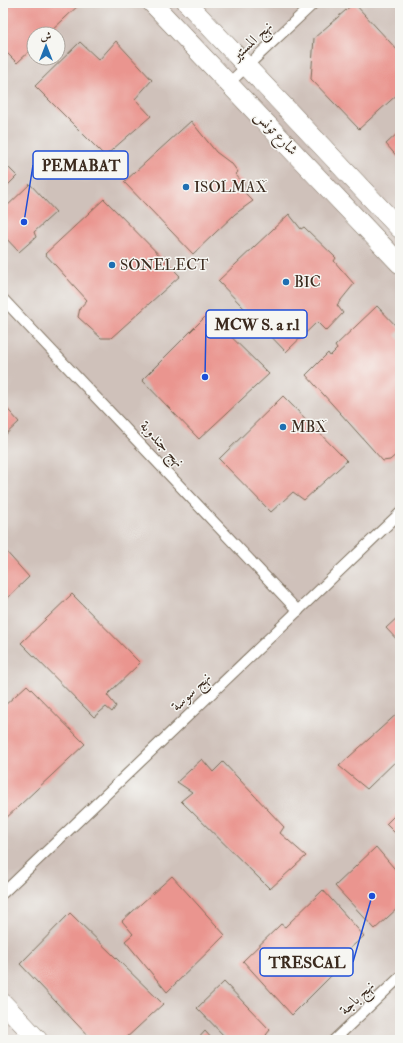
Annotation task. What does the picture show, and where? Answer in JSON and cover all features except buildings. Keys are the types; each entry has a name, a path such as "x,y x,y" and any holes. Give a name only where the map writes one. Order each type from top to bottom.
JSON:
{"street":[{"name":"شارع تونس","path":"152,3 400,264"},
{"name":"شارع تونس","path":"187,3 400,229"},
{"path":"3,1003 38,1040"}],"lane":[{"name":"نهج المستير","path":"228,84 314,3"},
{"name":"نهج جندوبة","path":"3,299 298,611"},
{"name":"نهج سوسة","path":"3,893 400,513"},
{"name":"نهج باجة","path":"334,1040 400,977"}],"shaded area":[{"path":"3,3 400,3 400,1040 3,1040"}],"place":[{"name":"ISOLMAX","path":"186,187"},
{"name":"PEMABAT","path":"24,222"},
{"name":"SONELECT","path":"112,265"},
{"name":"BIC","path":"286,282"},
{"name":"MCW S. a r.l","path":"205,377"},
{"name":"MBX","path":"283,427"},
{"name":"TRESCAL","path":"372,896"}]}
